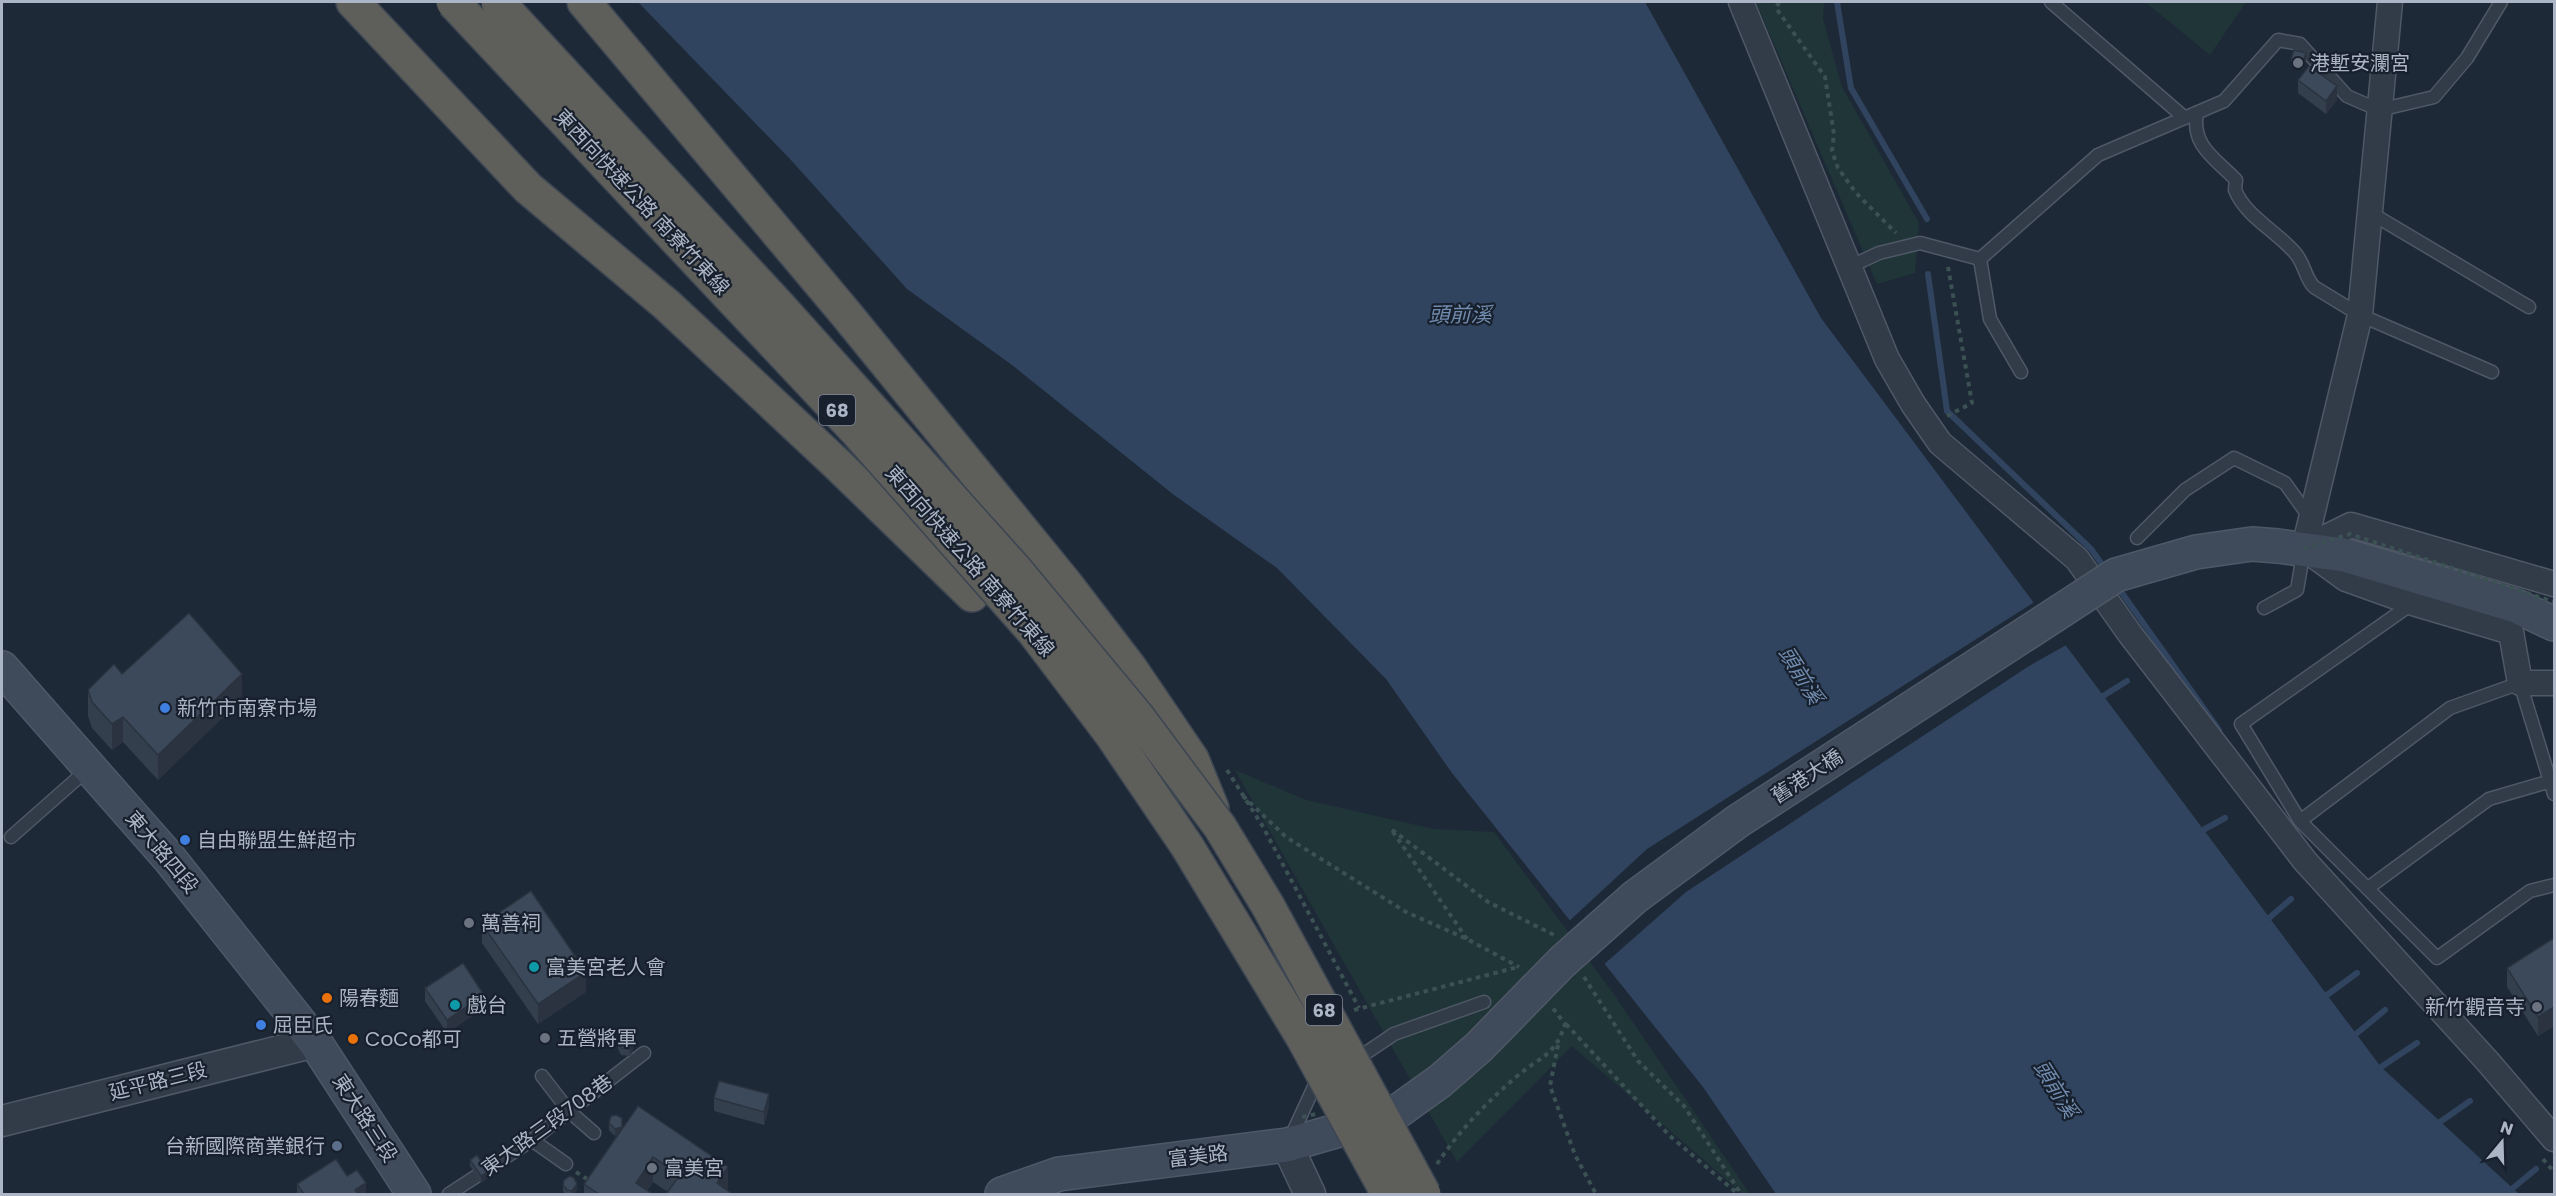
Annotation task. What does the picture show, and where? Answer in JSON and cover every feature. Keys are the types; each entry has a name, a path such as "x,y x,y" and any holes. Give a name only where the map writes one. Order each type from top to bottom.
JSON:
{"highway":[{"path":"353,2 528,188 675,313 836,463 972,595 1071,703 1187,846"},
{"name":"東西向快速公路 南寮竹東線","path":"453,2 858,433 1033,630 1111,734 1187,846 1303,1038 1388,1194"},
{"name":"東西向快速公路 南寮竹東線","path":"498,2 780,307 1016,570 1138,717 1220,827 1268,906 1424,1194"},
{"path":"584,2 846,314 1131,669 1192,759 1220,827"}],"main road":[{"name":"舊港大橋","path":"1394,1114 1440,1081 1479,1047 1562,963 1644,890 1738,820 2116,574 2196,552 2298,539 2516,606 2554,624"},
{"name":"東大路四段","path":"2,668 169,858 315,1042"},
{"name":"東大路三段","path":"315,1042 414,1194"},
{"name":"富美路","path":"1002,1194 1059,1174 1394,1114"}],"street":[{"path":"1741,2 1887,359 1913,404 1940,443 2077,559 2130,634 2305,861 2489,1063 2554,1139"},
{"path":"2298,539 2360,315 2390,2"},
{"path":"2298,539 2351,525 2554,584"},
{"path":"2298,539 2346,579 2413,603 2511,632 2520,683 2554,683"},
{"name":"延平路三段","path":"2,1121 315,1042"},
{"path":"1294,1131 1310,1194"}],"lane":[{"path":"2051,2 2185,118"},
{"path":"1980,259 2098,155 2224,101 2278,40 2300,44 2347,96 2379,110 2434,97 2467,57 2501,2"},
{"path":"2198,112 2195,125 2197,141 2236,180 2235,190 2244,205 2296,254 2303,265 2308,281 2314,287 2360,315 2493,372"},
{"path":"2369,213 2529,308"},
{"path":"1849,267 1879,253 1920,243 1980,259"},
{"path":"1980,259 1990,319 2021,372"},
{"path":"2137,538 2185,490 2234,458 2285,483 2298,539 2297,590 2264,608"},
{"path":"2413,603 2241,724 2300,821 2438,958 2530,891 2554,885"},
{"path":"2300,821 2450,708 2520,683 2554,794"},
{"path":"11,837 89,768"},
{"path":"2368,888 2489,799 2551,782"},
{"path":"1294,1131 1313,1089 1394,1034 1484,1002"},
{"name":"東大路三段708巷","path":"449,1194 532,1140 644,1053"},
{"path":"542,1076 569,1111 594,1133"},
{"path":"532,1140 566,1164"}],"path":[{"path":"1779,2 1776,8 1825,77 1834,134 1832,151 1838,168 1856,193 1894,229 1903,247"},
{"path":"1945,249 1972,403 1957,409"},
{"path":"2298,539 2350,534 2554,602"},
{"path":"1224,765 1262,825 1359,1008"},
{"path":"1243,796 1286,837 1406,912 1467,939 1519,967 1526,975"},
{"path":"1545,999 1565,1024 1670,1136 1738,1194"},
{"path":"1565,1024 1550,1086 1575,1155 1596,1194"},
{"path":"1424,1194 1429,1177 1460,1129 1515,1077 1559,1044"},
{"path":"1294,1131 1323,1112"},
{"path":"566,1164 599,1188"}],"green space":[{"path":"1756,2 1824,2 1823,19 1842,87 1919,223 1915,273 1877,284"},
{"path":"2145,2 2246,2 2210,55"},
{"path":"1235,770 1306,800 1434,829 1494,832 1613,993 1750,1194 1743,1194 1572,1046 1457,1162"}],"water":[{"name":"頭前溪","path":"638,2 1645,2 1821,318 2381,1067 2519,1194 1776,1194 1703,1087 1452,773 1386,679 1277,568 1174,495 1012,365 907,289 790,159"}],"pier":[{"path":"2036,601 2068,644 2029,666 1686,892 1601,967 1566,924 1647,849"}],"building":[{"path":"2294,50 2306,53 2303,62 2291,59"},
{"path":"2309,66 2337,86 2326,101 2298,80"},
{"name":"新竹市南寮市場","path":"189,613 242,674 158,755 123,717 112,724 92,702 88,690 114,664 122,674"},
{"name":"富美宮老人會","path":"531,891 586,972 538,1004 482,924"},
{"name":"新竹觀音寺","path":"2554,938 2554,1007 2538,1017 2507,968"},
{"name":"戲台","path":"463,963 484,995 447,1020 425,988"},
{"path":"627,1037 633,1043 630,1049 621,1048 618,1042 621,1038"},
{"path":"719,1081 769,1094 764,1112 714,1098"},
{"path":"638,1106 728,1167 717,1183 731,1193 666,1194 680,1175 653,1157 636,1183 653,1194 599,1194 584,1184"},
{"path":"616,1115 622,1118 622,1127 615,1129 609,1123 611,1116"},
{"path":"477,1155 488,1172 481,1176 470,1160"},
{"path":"336,1159 347,1176 357,1170 366,1183 355,1190 358,1194 304,1194 297,1184"},
{"path":"570,1176 577,1184 572,1191 567,1190 563,1185 564,1180"}],"waterway":[{"path":"1837,2 1851,88 1927,219"},
{"path":"1928,274 1947,411 2091,549 2106,570"},
{"path":"2117,586 2219,730"},
{"path":"2103,696 2127,681"},
{"path":"2203,830 2225,818"},
{"path":"2269,918 2291,899"},
{"path":"2327,995 2357,973"},
{"path":"2356,1034 2385,1010"},
{"path":"2381,1067 2417,1043"},
{"path":"2440,1122 2470,1101"},
{"path":"2513,1188 2536,1169"}],"place":[{"name":"港塹安瀾宮","path":"2298,63"},
{"name":"新竹市南寮市場","path":"165,708"},
{"name":"自由聯盟生鮮超市","path":"185,840"},
{"name":"萬善祠","path":"469,923"},
{"name":"富美宮老人會","path":"534,967"},
{"name":"陽春麵","path":"327,998"},
{"name":"戲台","path":"455,1005"},
{"name":"新竹觀音寺","path":"2537,1007"},
{"name":"屈臣氏","path":"261,1025"},
{"name":"五營將軍","path":"545,1038"},
{"name":"CoCo都可","path":"353,1039"},
{"name":"台新國際商業銀行","path":"337,1146"},
{"name":"富美宮","path":"652,1168"}]}
